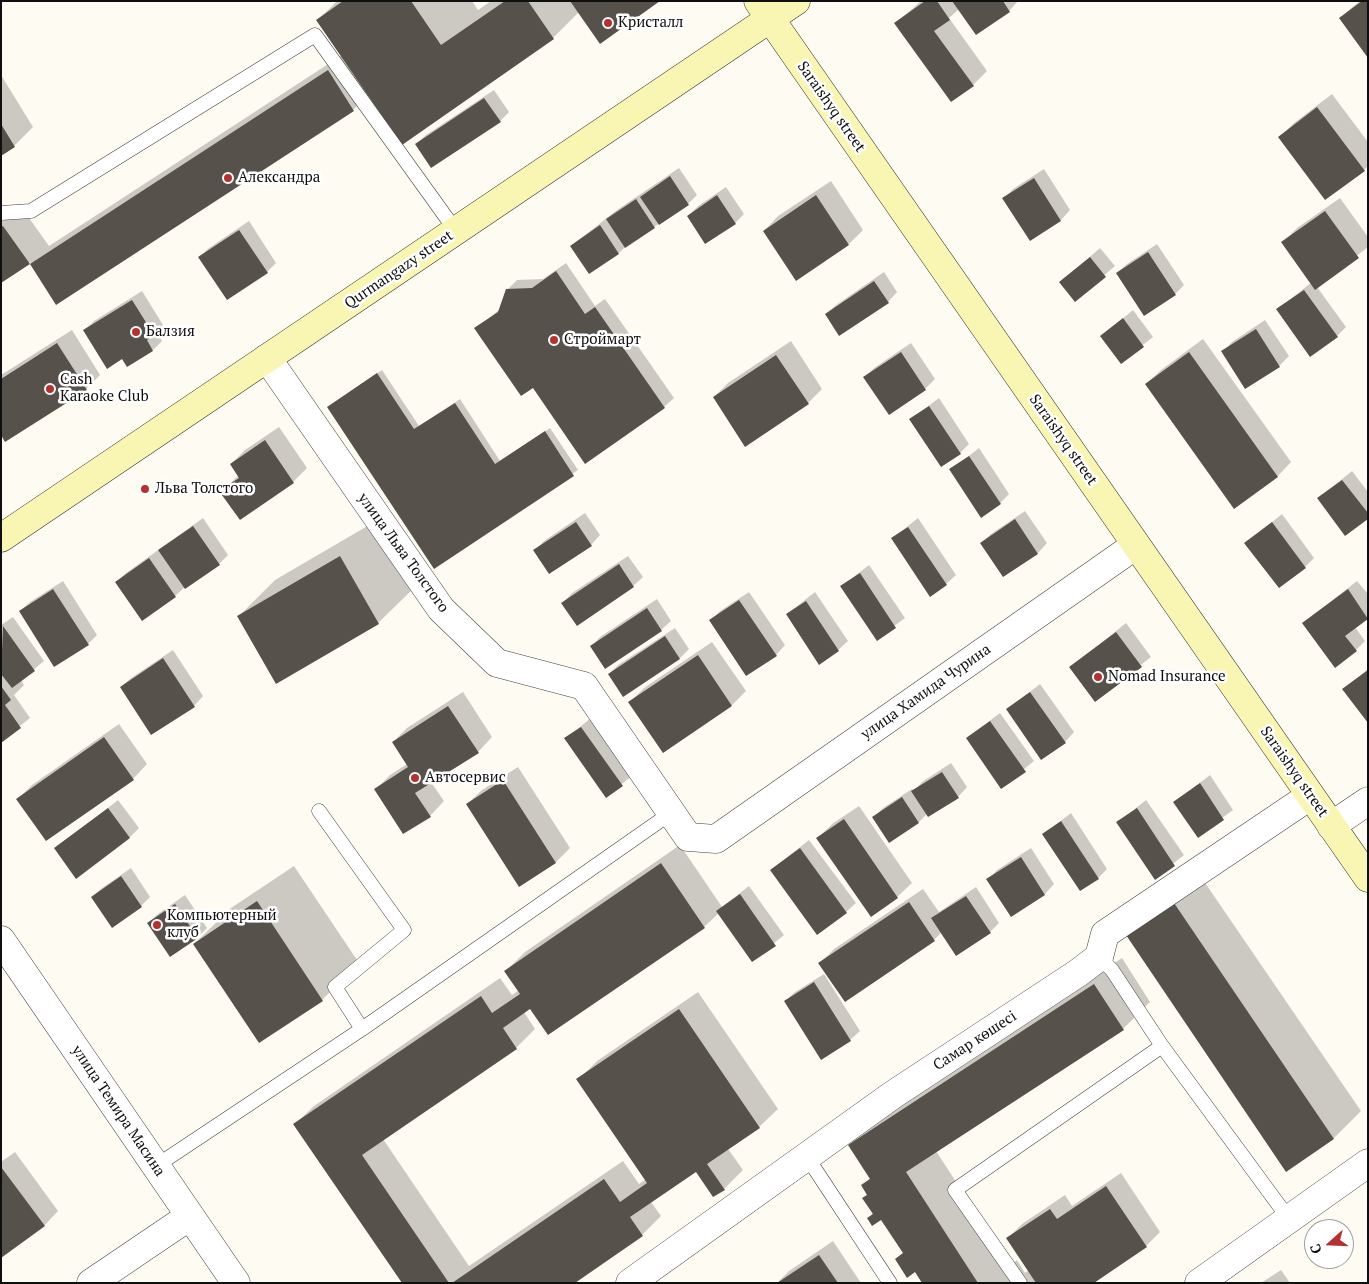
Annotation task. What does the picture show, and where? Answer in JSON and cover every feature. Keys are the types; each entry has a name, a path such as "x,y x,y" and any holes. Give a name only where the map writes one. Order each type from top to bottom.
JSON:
{"street":[{"name":"Qurmangazy street","path":"1,538 456,231 764,10 796,1"},
{"name":"Saraishyq street","path":"764,10 1368,878"},
{"name":"улица Льва Толстого","path":"267,358 441,609 497,663 584,686 688,837 716,838"},
{"name":"улица Хамида Чурина","path":"716,838 1136,545"},
{"path":"1099,957 1105,934 1310,796"},
{"path":"1332,826 1368,801"},
{"name":"улица Темира Масина","path":"1,940 236,1283"},
{"name":"Самар көшесі","path":"630,1283 894,1094 1099,957"},
{"path":"1198,1283 1368,1163"},
{"path":"91,1283 190,1216"}],"lane":[{"path":"1,214 32,211 315,35 456,231"},
{"path":"319,811 404,930 335,987 362,1029"},
{"path":"156,1166 362,1029 672,813"},
{"path":"1099,957 1112,970 1162,1046 1289,1219"},
{"path":"1020,1283 955,1190 1162,1046"},
{"path":"806,1156 890,1283"}],"building":[{"path":"343,1 411,1 441,45 505,1 528,1 554,39 402,145 316,20"},
{"name":"Кристалл","path":"570,1 660,1 600,44"},
{"path":"925,1 937,1 950,20 934,31 974,86 951,102 894,23"},
{"path":"952,1 1003,1 1010,12 976,35"},
{"path":"1362,1 1368,1 1368,58 1339,18"},
{"path":"328,70 354,111 56,305 30,264"},
{"path":"484,98 501,122 431,168 415,144"},
{"path":"1317,107 1365,171 1325,200 1278,137"},
{"path":"1,124 15,147 1,156"},
{"path":"670,176 689,205 659,225 640,197"},
{"path":"1034,178 1061,221 1030,241 1002,198"},
{"path":"717,195 736,224 705,244 687,216"},
{"path":"816,195 849,245 796,281 763,231"},
{"path":"636,199 655,228 625,248 606,219"},
{"path":"1325,211 1359,258 1315,290 1281,242"},
{"path":"600,225 619,254 589,274 570,246"},
{"path":"3,226 30,264 1,283 1,227"},
{"path":"239,230 268,273 227,300 198,257"},
{"path":"1148,252 1176,295 1144,316 1116,273"},
{"path":"1090,257 1106,277 1075,302 1059,282"},
{"path":"556,271 585,314 595,307 665,408 585,464 533,388 521,396 474,328 498,312 506,289 532,288"},
{"path":"874,281 889,303 839,336 825,314"},
{"path":"1304,290 1338,337 1310,357 1276,309"},
{"path":"132,300 154,335 147,340 153,351 127,367 122,359 107,369 83,330"},
{"path":"1123,318 1144,347 1121,364 1100,336"},
{"path":"1256,329 1280,367 1245,389 1221,351"},
{"path":"57,343 87,390 5,442 1,435 1,379"},
{"path":"901,352 926,390 889,415 863,377"},
{"path":"1189,352 1278,477 1234,509 1145,384"},
{"path":"776,355 809,404 745,447 713,397"},
{"path":"377,373 414,429 455,403 495,464 545,431 574,476 434,569 327,407"},
{"path":"929,406 961,454 941,467 909,419"},
{"path":"265,440 294,483 240,520 219,491 239,478 230,464"},
{"path":"969,456 1001,504 981,518 949,469"},
{"path":"1342,480 1368,513 1368,519 1345,536 1317,498"},
{"path":"1015,519 1038,554 1003,577 980,543"},
{"path":"576,522 592,546 549,574 533,550"},
{"path":"1272,522 1306,568 1279,588 1244,543"},
{"path":"193,526 220,565 185,589 158,550"},
{"path":"908,527 947,585 930,597 891,538"},
{"path":"340,556 379,624 276,684 237,616"},
{"path":"149,558 176,597 142,621 115,582"},
{"path":"619,564 634,587 577,626 561,603"},
{"path":"860,573 896,628 877,641 840,586"},
{"path":"53,589 89,645 54,667 19,611"},
{"path":"1348,589 1368,619 1345,636 1357,651 1335,668 1302,623"},
{"path":"739,600 777,656 746,676 709,620"},
{"path":"806,601 839,651 819,665 786,614"},
{"path":"647,608 662,631 605,669 590,646"},
{"path":"3,626 35,671 12,688 1,674"},
{"path":"1116,632 1142,667 1095,702 1069,667"},
{"path":"665,636 680,659 623,697 608,674"},
{"path":"698,655 732,706 663,753 628,702"},
{"path":"163,658 195,707 151,735 120,687"},
{"path":"1368,670 1368,723 1342,689"},
{"path":"1,686 11,700 5,705 21,728 1,743"},
{"path":"1030,692 1066,743 1041,760 1006,709"},
{"name":"Автосервис","path":"448,706 479,753 415,793 431,817 403,834 374,789 408,767 392,742"},
{"path":"990,721 1026,772 1001,789 966,738"},
{"path":"581,727 623,786 606,798 564,738"},
{"path":"104,737 134,780 46,841 16,799"},
{"path":"942,772 959,798 928,817 911,791"},
{"path":"503,780 556,863 519,887 466,804"},
{"path":"1200,783 1224,820 1198,838 1173,802"},
{"path":"902,797 919,823 889,843 872,817"},
{"path":"108,808 130,838 76,879 54,848"},
{"path":"1137,808 1175,866 1155,880 1116,822"},
{"path":"844,819 898,898 871,917 816,838"},
{"path":"1061,821 1099,879 1080,891 1042,834"},
{"path":"800,848 847,913 817,935 770,870"},
{"path":"1021,857 1045,895 1011,917 986,879"},
{"path":"661,863 705,928 548,1035 530,1009 503,1028 517,1049 362,1155 449,1283 402,1283 293,1124 481,996 492,1013 520,994 504,971"},
{"path":"121,876 142,907 112,928 91,897"},
{"path":"740,894 776,946 752,962 716,911"},
{"path":"966,896 991,933 956,956 931,918"},
{"path":"1172,900 1334,1139 1286,1172 1124,932"},
{"path":"257,901 323,1001 259,1043 193,944"},
{"path":"909,902 935,941 845,1002 818,963"},
{"path":"175,904 198,938 170,957 147,923"},
{"path":"814,982 851,1041 821,1060 784,1001"},
{"path":"1094,984 1124,1030 906,1172 978,1283 922,1283 915,1272 907,1278 895,1259 903,1253 881,1220 872,1226 867,1218 873,1214 862,1198 867,1195 861,1185 870,1179 848,1145"},
{"path":"679,1009 760,1128 707,1164 725,1190 713,1197 696,1172 630,1217 643,1236 575,1283 452,1283 604,1179 620,1202 647,1183 576,1079"},
{"path":"1,1167 45,1226 1,1258"},
{"path":"1106,1186 1147,1247 1094,1283 1036,1283 1006,1238 1050,1209 1057,1219"},
{"path":"819,1255 838,1283 777,1283"}],"place":[{"name":"Кристалл","path":"608,23"},
{"name":"Александра","path":"228,178"},
{"name":"Балзия","path":"136,332"},
{"name":"Строймарт","path":"554,340"},
{"name":"Cash Karaoke Club","path":"50,389"},
{"name":"Льва Толстого","path":"145,489"},
{"name":"Nomad Insurance","path":"1098,677"},
{"name":"Автосервис","path":"415,778"},
{"name":"Компьютерный клуб","path":"157,925"}]}
